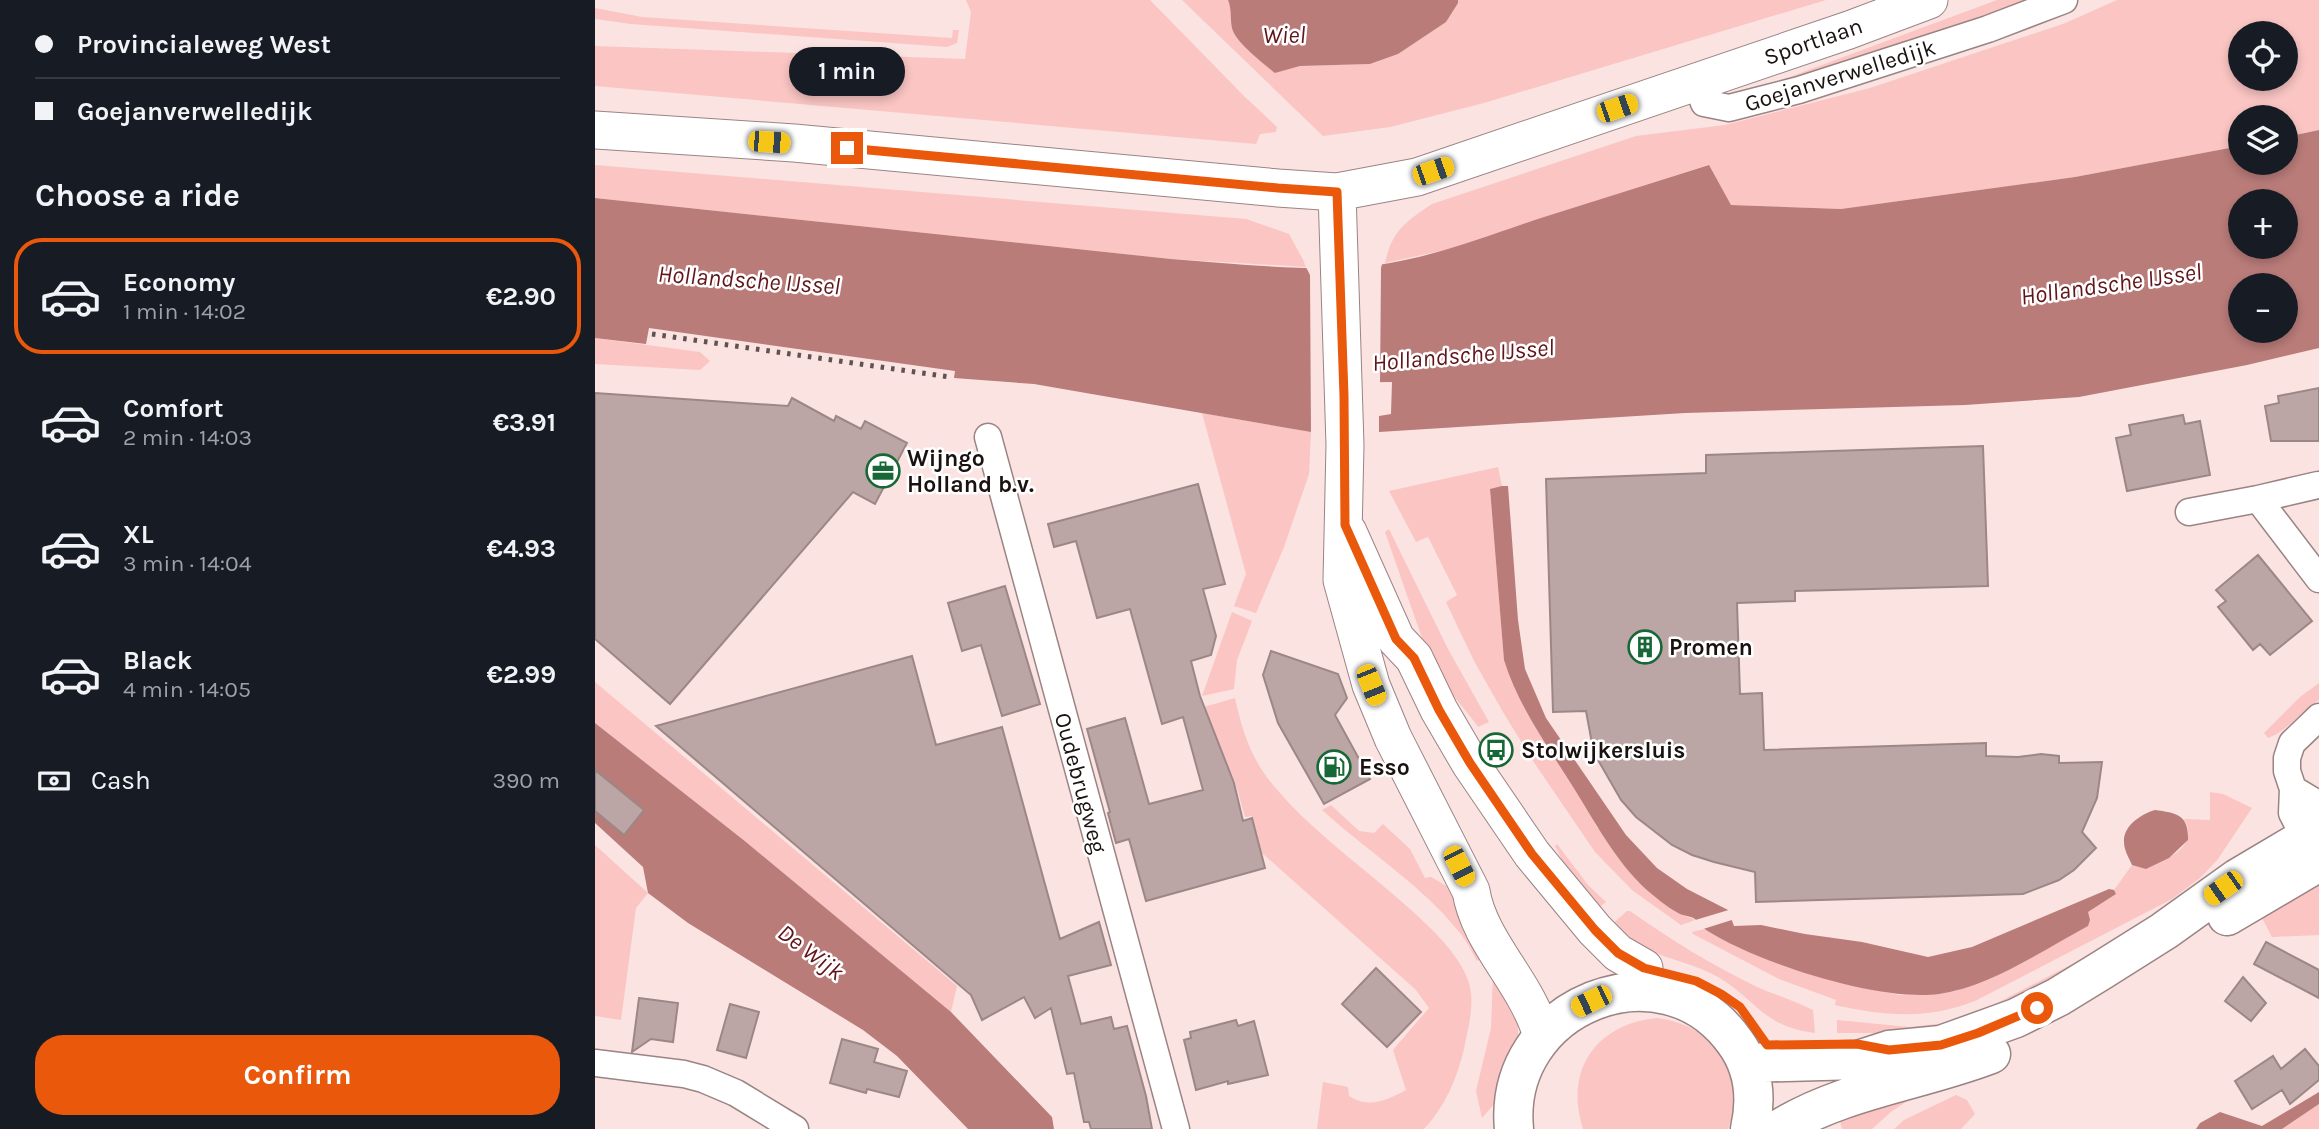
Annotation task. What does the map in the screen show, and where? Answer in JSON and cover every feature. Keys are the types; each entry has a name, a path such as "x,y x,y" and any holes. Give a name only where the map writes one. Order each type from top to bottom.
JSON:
{"main road":[{"name":"Sportlaan","path":"1696,80 1849,30 1929,0"},
{"path":"595,130 794,143 1337,192 1417,177 1696,80"},
{"path":"1337,192 1345,445 1342,580 1371,685 1393,738 1471,891 1487,906 1551,1028 1563,1039 1540,1092 1537,1111 1519,1128"},
{"path":"1345,525 1396,639 1414,658 1439,710 1470,763 1532,854 1638,980"},
{"path":"1777,1129 1799,1116 1864,1092 1945,1057 2014,1045 2053,1024 2241,907 2316,838"},
{"path":"1551,1028 1591,1001 1638,980 1696,981 1740,1007 1763,1057 1778,1076 1777,1129"},
{"path":"1763,1057 1857,1044 1945,1057"},
{"path":"1750,1129 1754,1091 1763,1057"}],"street":[{"name":"Goejanverwelledijk","path":"1696,80 1704,103 1729,108 1799,90 1988,29 2064,0"},
{"name":"Oudebrugweg","path":"988,437 1176,1129"},
{"path":"2189,512 2318,485"},
{"path":"2258,499 2319,579"},
{"path":"2316,838 2293,813 2294,789 2287,771 2287,758 2292,744 2319,717"},
{"path":"595,1063 684,1074 703,1079 736,1093 795,1129"}],"shaded area":[{"path":"966,0 1150,0 1277,127 1276,132 1260,134 1256,144 595,86 595,46 965,59 971,12"},
{"path":"1182,0 1228,0 1232,12 1232,28 1275,73 1300,66 1370,64 1398,54 1417,40 1458,3 1458,0 1826,0 1484,103 1390,127 1323,136"},
{"path":"1997,0 2042,0 1781,83 1773,83"},
{"path":"2117,0 2319,0 2319,130 2298,134 2298,105 2228,105 2228,148 2075,177 1841,209 1731,205 1708,165 1463,246 1385,263 1391,243 1401,228 1432,204 1636,136 1725,125 1870,88 2063,24"},
{"path":"595,8 642,17 952,38 953,30 959,30 957,43 947,47 631,24 595,19"},
{"path":"595,165 1246,219 1289,234 1307,267 1171,259 595,198"},
{"path":"595,338 700,352 710,361 700,370 595,364"},
{"path":"1202,413 1311,432 1309,474 1284,547 1256,613 1234,606 1246,574"},
{"path":"1498,467 1502,486 1490,490 1504,660 1597,827 1680,914 1696,920 1681,925 1632,890 1595,852 1533,761 1474,661 1446,602 1457,595 1428,537 1416,542 1389,491"},
{"path":"1389,529 1448,649 1489,722 1478,727 1446,687 1430,661 1385,532"},
{"path":"1232,612 1252,621 1237,660 1234,689 1202,696"},
{"path":"595,682 957,986 951,1012 746,842 595,723"},
{"path":"2319,683 2319,700 2281,731 2268,738 2264,733 2300,697"},
{"path":"1235,698 1248,744 1273,785 1322,835 1436,933 1464,970 1470,989 1471,1006 1461,1060 1444,1102 1424,1129 1317,1129 1323,1082 1348,1087 1349,1096 1364,1102 1385,1100 1406,1090 1393,1050 1429,1008 1416,990 1262,853 1252,816 1245,817 1236,785 1204,707"},
{"path":"2210,792 2223,794 2252,808 2218,859 2200,878 2172,899 1975,1001 1957,1007 1923,1014 1888,1014 1835,1005 1836,1000 1779,979 1692,932 1704,929 1765,959 1795,970 1899,995 1956,991 2002,972 2088,926 2088,912 2116,894 2114,890 2132,865 2146,868 2179,851 2188,837 2184,819 2210,820"},
{"path":"1331,805 1359,831 1374,833 1383,824 1410,849 1425,878 1431,877 1455,891 1488,954 1477,961 1463,936 1429,899 1322,810"},
{"path":"1557,844 1588,885 1606,902 1594,911 1579,892 1555,846"},
{"path":"595,845 648,893 636,908 621,1020 595,1016"},
{"path":"2319,884 2319,935 2272,937 2261,916"},
{"path":"1627,911 1724,970 1813,1010 1815,1033 1783,1025 1718,977 1641,947 1609,927"},
{"path":"2174,911 2037,990 1960,1023 1906,1033 1837,1033 1837,1020 1909,1027 1947,1023 1978,1013"},
{"path":"1493,975 1518,1015 1518,1041 1503,1089 1482,1118 1476,1091 1491,1028"},
{"path":"1657,1018 1677,1022 1695,1030 1710,1041 1722,1055 1730,1071 1734,1089 1728,1129 1583,1129 1578,1108 1578,1088 1582,1070 1590,1054 1602,1040 1617,1030 1636,1022"},
{"path":"1920,1093 1892,1111 1872,1129 1842,1129 1838,1111"},
{"path":"1956,1095 1967,1100 1975,1114 1961,1129 1894,1129 1904,1120"},
{"path":"2319,1104 2319,1129 2282,1129"}],"water":[{"name":"Wiel","path":"1228,0 1458,0 1458,3 1446,22 1398,54 1370,64 1300,66 1275,73 1234,34"},
{"name":"Hollandsche IJssel","path":"2319,130 2319,348 2247,365 2079,397 1965,405 1685,413 1379,432 1379,416 1391,414 1392,382 1311,383 1311,432 1034,384 954,378 955,371 649,328 646,344 595,338 595,198 1171,259 1280,267 1346,268 1396,262 1445,250 1709,165 1731,205 1841,209 2075,177 2228,148 2228,175 2298,175 2298,134"},
{"path":"1508,486 1518,620 1525,669 1546,718 1626,835 1657,868 1687,889 1728,910 1734,926 1761,925 1862,942 1928,957 1972,947 2109,889 2116,894 2088,912 2088,926 1997,976 1958,990 1914,995 1852,986 1786,967 1728,943 1706,930 1693,918 1670,908 1642,885 1610,847 1535,727 1510,678 1504,660 1490,489"},
{"name":"De Wijk","path":"595,723 746,842 951,1012 1052,1117 1054,1129 968,1129 897,1056 863,1030 688,923 648,893 643,867 595,823"},
{"path":"2155,810 2170,812 2184,820 2188,840 2169,858 2146,869 2132,865 2125,848 2124,836 2134,821"},
{"path":"2319,1092 2319,1104 2282,1129 2196,1129 2200,1123 2220,1112 2262,1126"}],"pier":[{"path":"1383,260 1380,386 1314,387 1314,433 1311,436 1310,275 1304,263 1346,264"},
{"path":"1732,909 1735,919 1700,930 1692,921"}],"building":[{"path":"2319,388 2319,441 2271,441 2265,406 2279,403 2278,396"},
{"path":"595,393 788,406 792,398 834,421 836,416 861,429 865,421 907,443 875,504 853,492 670,704 595,639"},
{"path":"2183,415 2185,424 2200,421 2210,475 2127,491 2116,438 2131,435 2129,425"},
{"name":"Promen","path":"1983,446 1988,586 1795,591 1795,601 1737,603 1740,694 1762,693 1764,750 1986,743 1986,756 2018,757 2041,754 2059,756 2059,763 2102,762 2097,798 2082,832 2096,848 2074,870 2059,880 2023,894 1756,902 1755,872 1692,855 1672,845 1636,817 1621,800 1598,760 1586,711 1553,712 1546,479 1706,473 1706,455"},
{"path":"1198,484 1225,584 1203,589 1216,636 1211,655 1191,661 1200,696 1234,783 1243,821 1252,818 1265,868 1146,901 1129,839 1116,843 1087,729 1125,718 1149,804 1203,790 1183,717 1162,724 1130,609 1097,618 1076,541 1054,547 1048,524"},
{"path":"2258,555 2312,621 2270,655 2260,644 2253,650 2218,607 2226,601 2216,590"},
{"path":"1005,586 1040,704 1002,716 981,645 962,651 948,603"},
{"path":"1271,651 1338,674 1347,698 1335,715 1370,779 1324,804 1278,723 1263,675"},
{"path":"912,656 936,745 1002,727 1060,939 1099,922 1111,965 1068,976 1081,1024 1111,1017 1114,1029 1127,1026 1152,1129 1091,1129 1089,1122 1084,1122 1074,1073 1067,1074 1051,1008 1035,1018 1024,997 982,1020 971,995 656,726"},
{"path":"595,770 644,810 624,835 595,811"},
{"path":"2266,942 2319,970 2319,998 2254,964"},
{"path":"1376,968 1421,1012 1387,1047 1342,1004"},
{"path":"2243,977 2266,1003 2251,1021 2225,1001"},
{"path":"639,998 678,1003 673,1042 651,1039 632,1052"},
{"path":"730,1004 759,1012 746,1058 717,1050"},
{"path":"1236,1020 1238,1026 1254,1021 1268,1075 1228,1084 1228,1081 1196,1090 1184,1040 1191,1038 1190,1032"},
{"path":"842,1039 878,1049 874,1062 907,1071 899,1097 867,1089 866,1093 830,1083"},
{"path":"2305,1049 2319,1066 2319,1080 2290,1104 2282,1090 2252,1109 2235,1081 2273,1056 2281,1069"}],"railway":[{"path":"652,334 950,377"}],"place":[{"name":"Wijngo Holland b.v.","path":"883,471"},
{"name":"Promen","path":"1645,647"},
{"name":"Stolwijkersluis","path":"1496,750"},
{"name":"Esso","path":"1334,767"}],"route":[{"path":"847,148 1337,192 1341,247 1345,525 1396,639 1414,658 1439,710 1470,763 1532,854 1595,930 1618,953 1644,968 1696,981 1721,994 1740,1007 1767,1045 1857,1044 1889,1050 1941,1045 2017,1018 2037,1008"}]}
